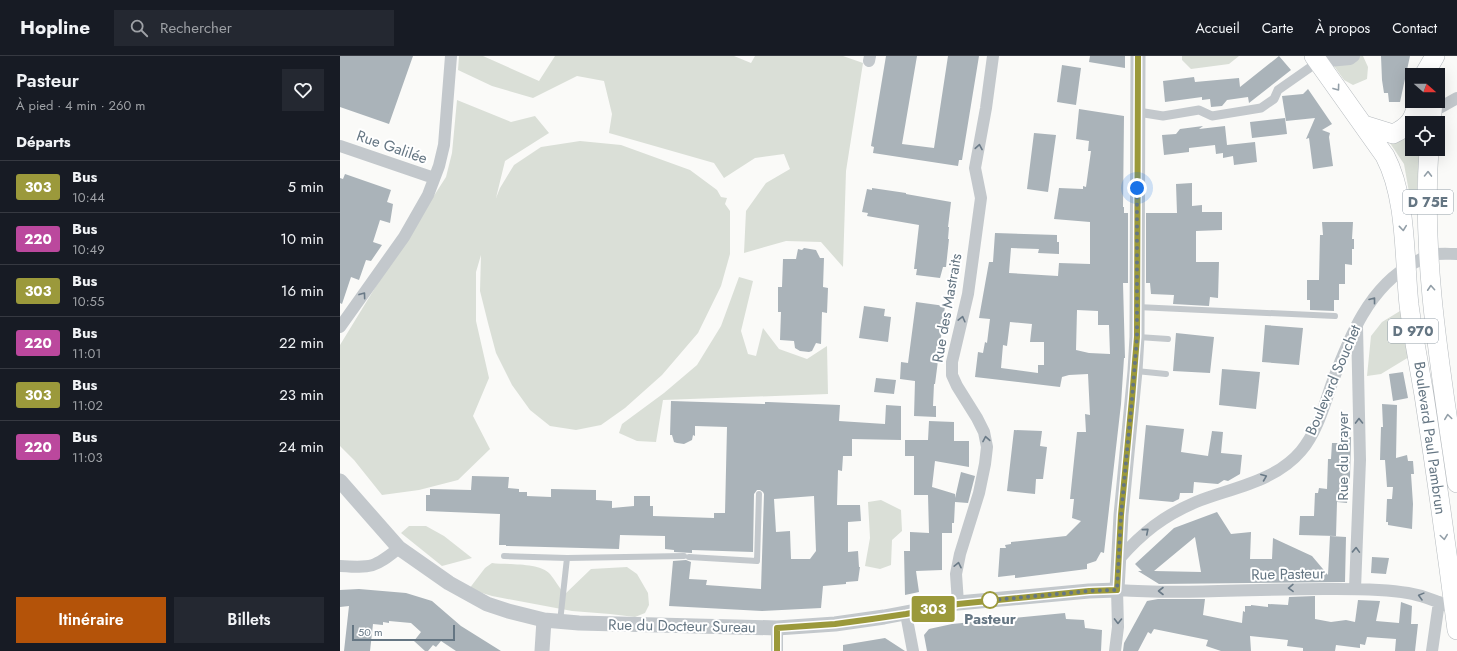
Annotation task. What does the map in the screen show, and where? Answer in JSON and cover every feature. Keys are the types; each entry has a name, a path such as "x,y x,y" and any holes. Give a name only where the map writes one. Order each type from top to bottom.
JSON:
{"main road":[{"path":"1428,68 1436,56"},
{"path":"1436,56 1436,68"},
{"name":"Boulevard Paul Pambrun","path":"1316,59 1385,156 1392,170 1399,196 1407,266 1409,304 1425,402 1450,607 1457,630"},
{"path":"1364,125 1393,134 1404,129 1410,123 1415,114 1428,109"},
{"name":"D 75E","path":"1429,156 1429,255"},
{"name":"Boulevard Paul Pambrun","path":"1429,255 1432,299 1457,483"}],"street":[{"path":"340,327 404,237 428,195 444,146 451,56"},
{"name":"Rue des Mastraits","path":"958,604 956,574 960,554 979,493 987,447 984,432 952,375 952,362 968,294 981,198 975,168 986,108 993,56"},
{"path":"1116,651 1118,627 1117,590 1121,515 1137,337 1138,56"},
{"path":"1138,112 1162,116 1199,110 1212,116 1261,108 1274,99 1278,90 1316,59 1350,59 1354,56"},
{"path":"1428,109 1457,98"},
{"name":"Rue Galilée","path":"340,146 434,178"},
{"path":"1429,255 1457,254"},
{"name":"Boulevard Souchet","path":"1119,559 1152,526 1175,513 1196,502 1221,494 1272,473 1289,463 1313,434 1357,322 1372,300 1389,281 1407,266 1429,255"},
{"name":"Rue du Brayer","path":"1355,589 1360,460 1357,322"},
{"name":"Rue du Docteur Sureau","path":"340,481 399,548 449,583 477,599 502,610 544,620 560,622 777,628 835,624 906,614 958,604 1089,591 1117,590"},
{"path":"340,566 365,568 377,565 399,548"},
{"name":"Rue Pasteur","path":"1117,590 1213,592 1291,588 1355,589 1408,593 1450,607"},
{"path":"1432,651 1450,607"},
{"path":"906,614 913,651"},
{"path":"542,651 544,620"},
{"path":"777,628 777,651"}],"lane":[{"path":"1137,306 1335,316"},
{"path":"1137,337 1168,339"},
{"path":"1135,371 1166,374"},
{"path":"504,556 567,558 687,557 757,560 759,494"},
{"path":"560,622 567,558"}],"shaded area":[{"path":"459,56 483,56 539,81 555,56 734,56 751,63 755,56 843,56 863,63 846,171 843,267 821,242 786,241 744,253 746,211 766,183 790,169 784,154 755,158 724,178 714,163 609,133 612,114 604,81 577,76 533,98 492,86 458,70"},
{"path":"1182,56 1239,56 1229,64 1191,69 1182,60"},
{"path":"1327,56 1363,56 1368,67 1367,79 1353,85 1344,80"},
{"path":"457,100 511,122 535,116 549,133 505,161 496,198 500,188 514,165 541,147 580,141 621,145 690,170 717,190 721,197 727,198 725,204 730,211 730,254 721,286 698,333 662,375 625,408 601,425 576,430 550,426 530,410 512,385 496,353 480,291 481,255 476,272 476,321 489,378 473,416 490,449 458,480 419,490 382,495 354,460 340,446 340,345 446,177 452,153"},
{"path":"1405,134 1405,156 1419,156 1417,190 1409,192 1404,164 1388,140"},
{"path":"739,277 753,281 741,331 748,354 756,356 763,328 779,349 807,359 827,346 828,394 663,400 656,442 637,441 619,433 622,424 664,393 697,365 721,326"},
{"path":"1400,311 1405,315 1409,357 1381,374 1367,376 1371,336 1382,322"},
{"path":"881,500 901,510 902,531 892,540 891,565 880,569 865,566 870,538 868,502"},
{"path":"409,526 426,526 444,536 472,558 442,566 401,533"},
{"path":"492,563 531,566 545,570 550,574 565,594 591,569 627,567 637,574 648,593 649,605 645,613 635,617 572,611 492,596 469,589 485,568"}],"building":[{"path":"340,56 413,56 389,124 340,107"},
{"path":"886,56 917,56 902,144 934,148 948,56 979,56 962,160 959,160 958,166 873,153 874,147 871,146"},
{"path":"1090,56 1125,56 1125,68 1089,62"},
{"path":"1279,56 1291,70 1249,103 1248,97 1227,100 1222,106 1211,107 1210,99 1202,100 1202,97 1165,102 1163,81 1194,77 1195,82 1239,78 1240,87"},
{"path":"1381,56 1410,56 1407,68 1405,68 1405,79 1400,102 1389,102 1388,93 1384,93"},
{"path":"1062,65 1081,68 1076,105 1057,102"},
{"path":"1308,89 1332,124 1322,130 1330,133 1329,137 1333,166 1313,169 1309,138 1306,139 1315,118 1286,121 1282,96 1303,94"},
{"path":"1079,109 1124,116 1123,207 1124,213 1128,213 1128,283 1123,283 1125,358 1104,553 1101,552 1096,561 1087,564 1087,569 1015,578 1015,575 998,577 1000,548 1006,548 1005,545 1011,544 1011,542 1066,536 1081,521 1072,518 1074,499 1070,499 1077,432 1086,432 1085,414 1090,415 1088,374 1062,377 1060,387 975,377 978,352 983,353 985,342 987,343 990,319 979,318 989,262 993,262 995,233 1057,235 1057,242 1059,242 1059,254 1038,253 1039,249 1011,248 1009,273 1058,276 1059,263 1090,264 1090,222 1054,219 1059,188 1083,189 1083,186 1086,187 1091,151 1088,151 1089,141 1076,139","holes":["1077,310 1098,311 1098,325 1109,325 1110,354 1089,353 1076,350","1010,322 1032,324 1030,342 1044,342 1044,365 1038,365 1038,373 1001,368 1003,345 1007,346"]},
{"path":"1285,118 1287,134 1252,138 1250,122"},
{"path":"1203,126 1199,129 1225,126 1227,145 1255,142 1257,162 1234,165 1233,156 1223,158 1223,153 1216,154 1215,145 1189,148 1189,152 1164,155 1162,135 1176,134 1180,129"},
{"path":"1034,133 1056,135 1048,192 1027,189"},
{"path":"345,174 391,190 387,202 393,204 390,223 380,220 373,242 382,245 371,261 366,260 359,280 351,277 342,304 340,303 340,178 343,179"},
{"path":"1192,183 1192,206 1202,205 1202,212 1222,212 1222,230 1196,231 1196,262 1219,262 1218,298 1210,297 1209,306 1173,304 1174,295 1151,294 1150,283 1146,283 1146,213 1177,213 1176,184"},
{"path":"872,188 951,202 946,267 943,267 940,278 916,275 917,269 914,269 919,225 867,216 868,213 862,212 867,189 872,190"},
{"path":"1322,222 1353,222 1352,239 1354,239 1354,249 1352,249 1352,265 1345,264 1345,284 1339,284 1339,300 1334,300 1334,311 1310,310 1310,300 1307,300 1307,280 1319,280 1320,235 1323,235"},
{"path":"804,248 816,250 820,258 824,258 823,287 828,288 827,313 822,312 821,344 816,343 812,351 809,352 800,351 795,348 794,341 780,340 781,312 778,312 778,287 782,287 783,259 796,259 798,249 802,250"},
{"path":"916,302 945,306 934,384 933,406 936,406 936,417 914,416 915,381 900,379 901,362 908,363"},
{"path":"864,306 885,309 884,316 891,317 888,342 859,338"},
{"path":"1265,325 1303,328 1299,365 1262,362"},
{"path":"1176,333 1214,337 1210,373 1173,371"},
{"path":"1222,369 1260,372 1256,409 1219,405"},
{"path":"1403,372 1408,398 1393,401 1389,374"},
{"path":"876,378 896,380 894,394 874,392"},
{"path":"671,401 765,404 765,402 768,402 840,405 839,421 885,424 886,405 901,406 901,440 852,439 852,456 843,456 842,471 838,470 837,505 860,505 861,521 848,522 848,552 858,551 860,567 858,581 846,582 846,584 823,586 821,608 762,611 669,606 673,561 686,560 691,562 689,579 707,580 706,585 761,589 764,494 760,490 757,490 754,494 753,552 692,550 692,553 674,552 674,550 665,549 665,536 620,535 619,549 506,546 499,545 500,514 426,511 426,495 430,495 430,489 471,490 472,476 509,477 508,488 519,489 519,492 527,492 527,496 551,497 551,489 596,490 596,500 612,501 612,508 634,506 634,496 650,496 650,506 653,506 653,516 714,518 714,513 725,513 727,427 695,426 695,436 693,435 692,440 684,444 674,442 672,435 670,435","holes":["814,496 816,551 810,559 791,559 790,531 776,532 774,499"]},
{"path":"1382,404 1397,405 1396,458 1407,455 1408,461 1413,461 1414,474 1411,474 1413,504 1412,529 1388,525 1388,522 1386,522 1387,499 1392,499 1393,487 1387,487 1385,460 1380,460 1381,427 1383,427"},
{"path":"929,421 954,422 954,441 969,441 969,467 935,461 932,487 955,494 955,498 961,472 975,476 968,503 955,502 952,533 942,533 942,570 916,571 919,592 905,595 904,551 910,551 910,532 929,533 928,495 914,495 914,456 905,456 905,440 928,440"},
{"path":"1146,425 1184,429 1181,452 1208,456 1212,431 1223,432 1221,453 1242,455 1240,474 1228,481 1224,480 1218,484 1194,482 1193,493 1180,493 1179,499 1173,502 1139,499"},
{"path":"1014,430 1042,431 1040,446 1047,447 1043,479 1036,479 1035,494 1007,491"},
{"path":"1340,436 1351,437 1350,478 1347,503 1337,502 1336,536 1299,535 1300,516 1314,516 1315,493 1318,493 1319,488 1327,489 1328,459 1331,459 1332,443 1339,443"},
{"path":"1217,512 1231,534 1251,532 1250,559 1272,559 1273,538 1312,556 1328,575 1330,536 1346,537 1345,582 1159,584 1138,571 1142,571 1135,564 1174,528","holes":["1195,537 1201,572 1154,571"]},
{"path":"1372,557 1389,558 1386,574 1371,573"},
{"path":"359,589 406,593 432,601 461,626 501,651 456,651 441,641 436,647 433,645 428,651 425,651 414,641 421,632 411,623 389,621 389,623 383,622 383,625 373,624 370,651 344,651 349,606 340,607 340,590"},
{"path":"1315,596 1315,619 1331,622 1346,620 1355,622 1358,600 1380,601 1376,621 1399,623 1401,602 1412,606 1411,624 1418,624 1415,651 1395,651 1396,639 1367,637 1365,645 1360,644 1360,648 1336,645 1335,651 1303,651 1303,648 1287,646 1288,640 1250,636 1251,651 1221,651 1206,646 1208,640 1154,629 1151,634 1148,632 1138,651 1123,651 1124,643 1147,601 1158,599 1205,599 1203,615 1242,623 1245,606 1251,605 1268,607 1268,604 1288,605 1289,597"},
{"path":"1065,613 1066,619 1084,620 1085,628 1102,630 1101,651 927,651 924,635 929,629 952,624"},
{"path":"885,638 905,651 843,651 843,645"}],"bus line":[{"name":"303","path":"777,651 777,628 835,624 906,614 958,604 1089,591 1117,590 1121,515 1137,337 1138,56"}],"place":[{"name":"Pasteur","path":"990,600"}],"route":[{"path":"990,600 984,601 1089,591 1117,590 1121,515 1137,337 1137,188"}]}
